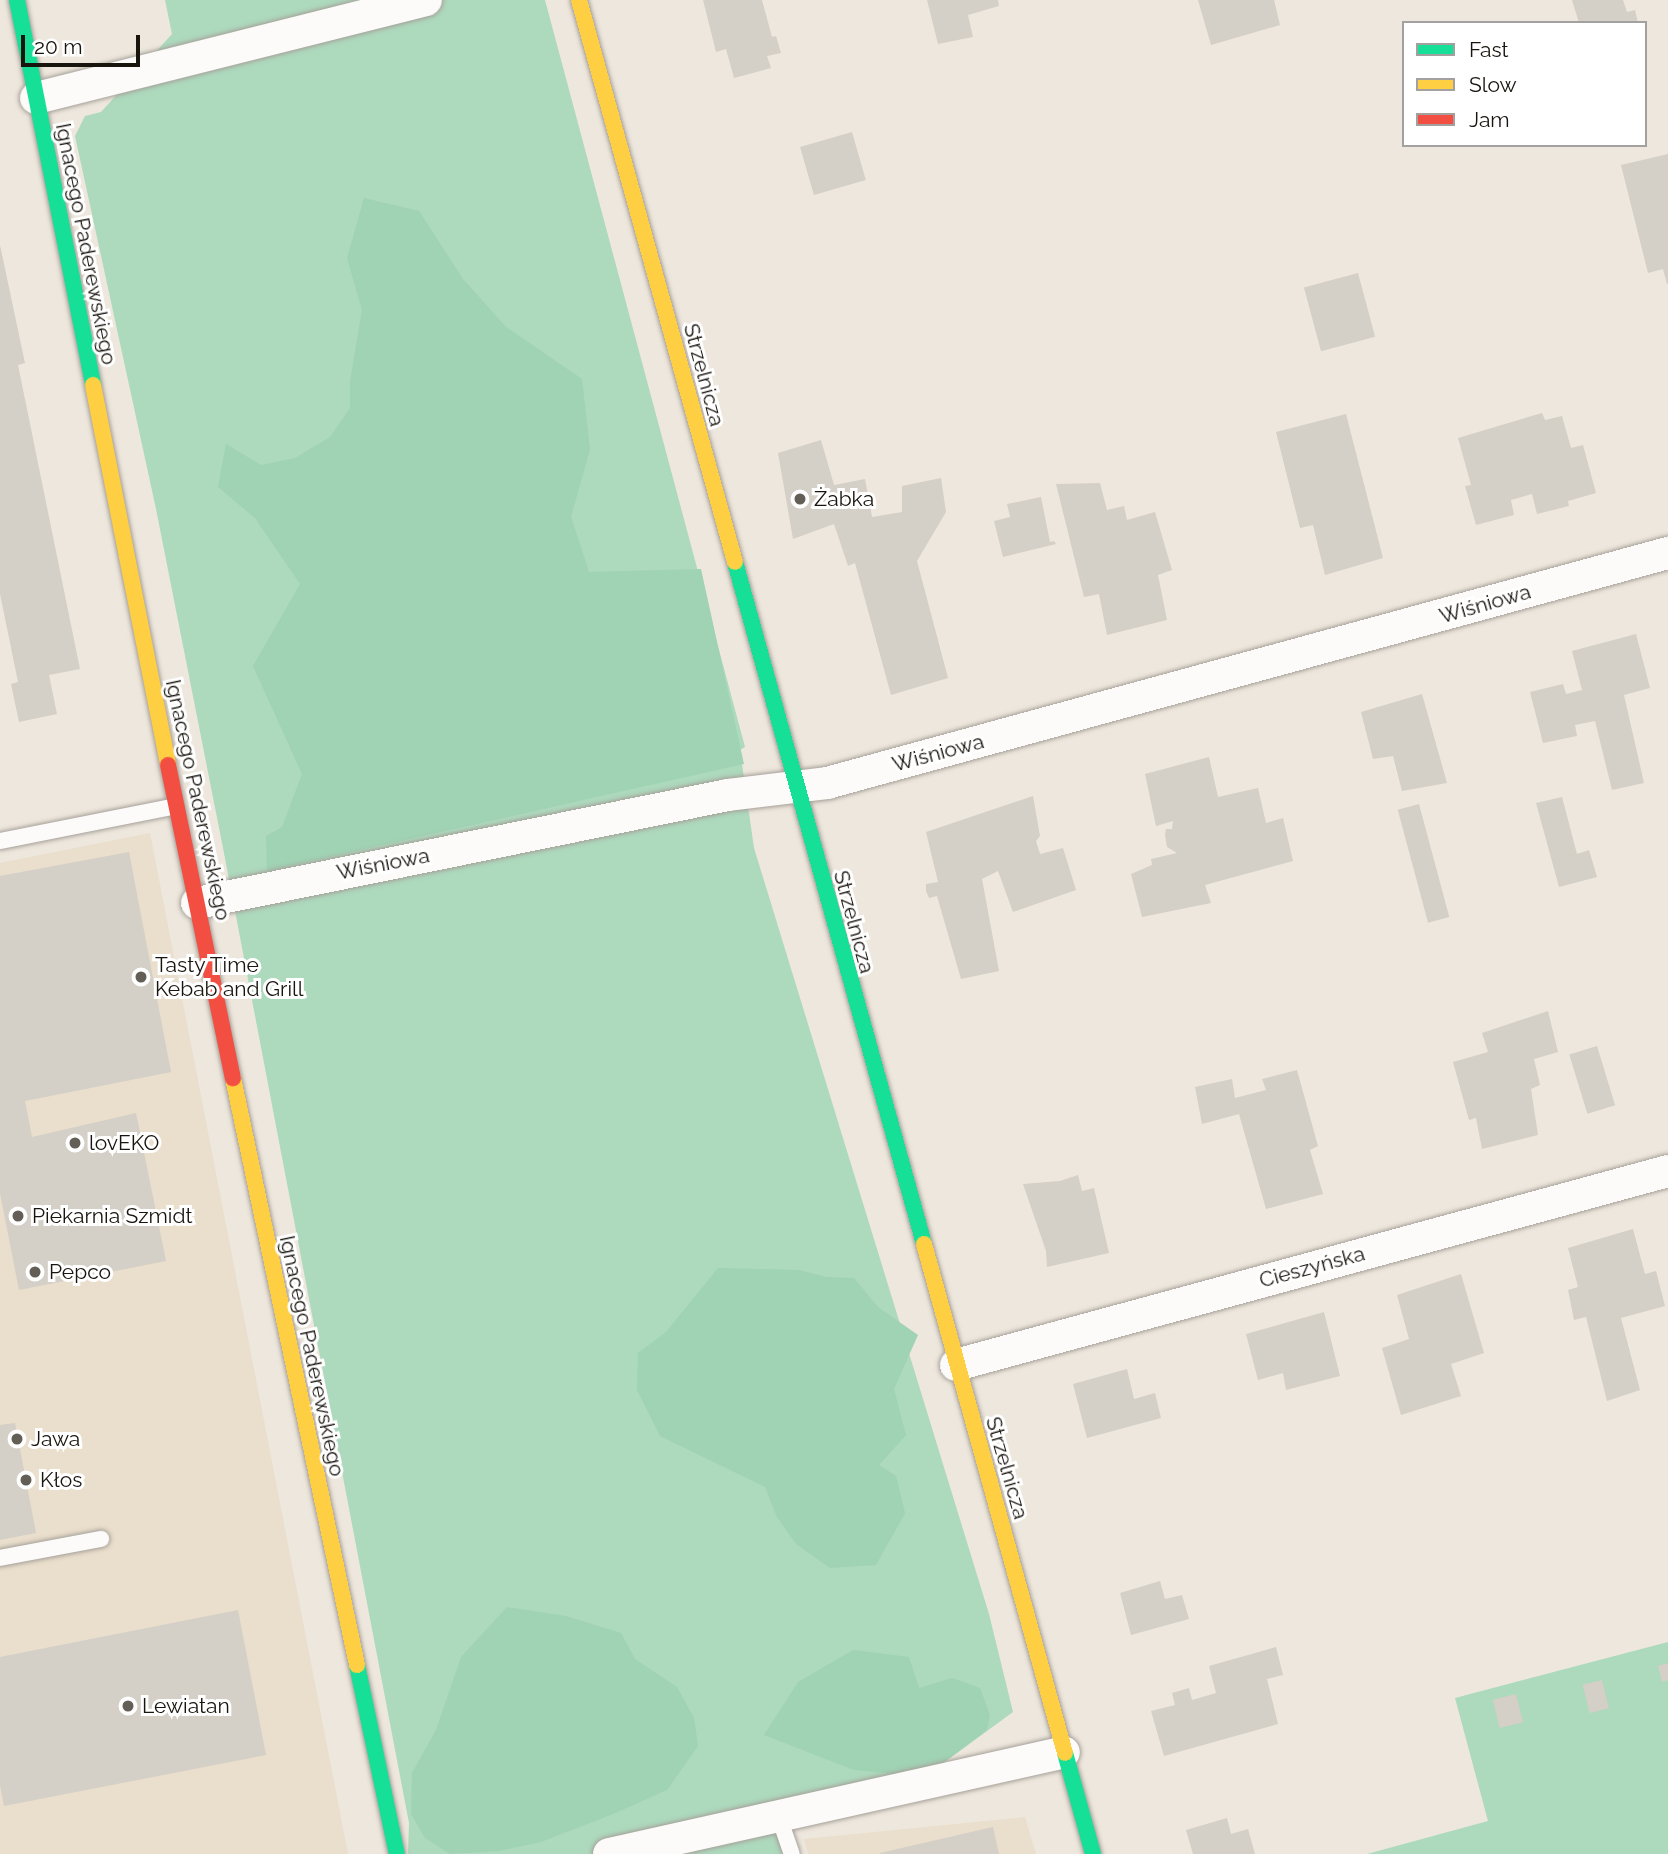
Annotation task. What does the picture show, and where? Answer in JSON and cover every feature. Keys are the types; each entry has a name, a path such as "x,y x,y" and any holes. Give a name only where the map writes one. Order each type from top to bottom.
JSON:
{"street":[{"name":"Ignacego Paderewskiego","path":"17,0 176,806 397,1854"},
{"path":"36,98 426,0"},
{"name":"Strzelnicza","path":"579,0 1093,1854"},
{"name":"Wiśniowa","path":"197,903 728,795 840,779 1668,553"},
{"name":"Cieszyńska","path":"956,1365 1668,1171"},
{"path":"609,1854 1064,1752"}],"lane":[{"path":"0,841 176,806"},
{"path":"0,1558 101,1539"},
{"path":"779,1817 792,1854"}],"shaded area":[{"path":"150,833 348,1854 0,1854 0,863"},
{"path":"1025,1817 1036,1854 808,1854 804,1839"}],"green space":[{"path":"165,0 545,0 745,747 740,750 754,848 989,1614 1013,1712 942,1764 779,1817 790,1854 408,1854 409,1823 223,848 156,509 75,136 85,116 101,112 172,34"},
{"path":"364,198 419,211 463,279 506,327 582,379 590,449 571,517 589,572 701,569 744,764 267,871 266,836 282,827 302,774 253,666 300,584 255,518 218,487 226,444 261,465 295,458 330,437 350,408 350,382 362,310 347,258"},
{"path":"718,1268 799,1270 826,1277 854,1278 878,1307 918,1335 894,1389 906,1435 879,1465 896,1476 905,1513 876,1565 830,1568 796,1544 777,1517 765,1487 660,1436 637,1390 638,1353 666,1332"},
{"path":"507,1607 566,1616 621,1633 635,1659 677,1687 694,1718 698,1746 667,1790 613,1814 541,1842 499,1851 450,1854 425,1838 411,1814 412,1773 436,1730 461,1657"},
{"path":"1668,1642 1668,1854 1367,1854 1488,1821 1455,1698"},
{"path":"853,1650 909,1657 919,1688 952,1678 980,1688 990,1715 987,1730 942,1764 905,1775 854,1770 764,1735 798,1682"}],"building":[{"path":"703,0 762,0 772,37 776,36 781,53 767,56 771,68 734,78 726,49 716,52"},
{"path":"927,0 998,0 999,6 968,15 973,37 938,44"},
{"path":"1198,0 1274,0 1280,25 1211,45"},
{"path":"1572,0 1623,0 1627,12 1635,10 1638,21 1578,21"},
{"path":"852,132 866,180 814,195 800,147"},
{"path":"1668,154 1667,284 1663,269 1648,273 1621,165"},
{"path":"0,245 25,363 18,365 80,669 49,675 57,714 19,722 11,684 18,682 0,594"},
{"path":"1358,273 1375,337 1321,351 1304,287"},
{"path":"1542,413 1545,420 1562,416 1571,448 1583,445 1596,493 1568,501 1569,506 1537,514 1532,494 1511,500 1514,515 1476,525 1465,486 1471,485 1458,438"},
{"path":"1346,414 1383,558 1325,575 1313,525 1300,528 1276,432"},
{"path":"821,440 834,485 865,479 872,517 902,512 902,486 941,478 946,512 917,561 948,678 891,695 855,563 848,566 834,524 793,539 778,453"},
{"path":"1100,483 1107,510 1124,506 1127,520 1155,512 1172,570 1158,575 1167,620 1107,635 1099,594 1084,597 1056,484"},
{"path":"1041,497 1050,542 1054,541 1056,544 1003,557 994,521 1010,517 1007,504"},
{"path":"1636,634 1650,688 1624,695 1644,783 1612,790 1595,721 1575,725 1577,736 1543,743 1530,692 1563,684 1566,694 1582,690 1572,651"},
{"path":"1422,694 1447,783 1402,791 1393,756 1373,759 1361,712"},
{"path":"1209,757 1218,797 1258,788 1266,823 1283,818 1293,861 1205,885 1211,903 1142,917 1131,874 1152,865 1151,859 1177,853 1167,847 1165,835 1166,829 1172,829 1173,821 1156,826 1145,774"},
{"path":"1033,796 1040,836 1036,841 1040,854 1063,848 1076,890 1013,912 998,871 982,879 999,971 961,979 937,896 929,898 926,891 926,884 938,882 926,832"},
{"path":"1562,797 1577,854 1589,850 1597,877 1559,887 1536,803"},
{"path":"1419,804 1449,917 1428,923 1398,810"},
{"path":"129,852 171,1072 25,1101 32,1137 136,1113 166,1261 19,1290 0,1193 0,876"},
{"path":"1548,1011 1558,1052 1534,1059 1540,1085 1531,1089 1538,1135 1482,1149 1476,1118 1469,1120 1453,1062 1488,1052 1482,1033"},
{"path":"1597,1046 1615,1105 1587,1114 1569,1054"},
{"path":"1297,1070 1318,1146 1310,1150 1323,1194 1266,1209 1239,1114 1202,1124 1195,1087 1232,1079 1235,1098 1266,1090 1262,1079"},
{"path":"1078,1175 1082,1191 1094,1188 1109,1253 1047,1267 1046,1251 1023,1184 1060,1181"},
{"path":"1633,1229 1645,1274 1656,1271 1665,1306 1621,1318 1640,1390 1607,1401 1586,1317 1574,1320 1568,1290 1578,1287 1568,1248"},
{"path":"1461,1274 1484,1353 1451,1364 1461,1396 1401,1415 1382,1348 1409,1339 1397,1295"},
{"path":"1324,1312 1340,1376 1286,1390 1283,1373 1258,1380 1246,1334"},
{"path":"1127,1369 1134,1399 1155,1393 1161,1418 1087,1438 1073,1384"},
{"path":"15,1423 36,1533 0,1540 0,1425"},
{"path":"1160,1581 1165,1599 1182,1595 1189,1619 1131,1635 1120,1593"},
{"name":"Lewiatan","path":"238,1610 266,1755 4,1806 0,1785 0,1657"},
{"path":"1276,1647 1283,1675 1267,1679 1278,1724 1164,1756 1151,1711 1175,1705 1172,1693 1189,1688 1192,1700 1216,1693 1209,1666"},
{"path":"1668,1663 1668,1680 1662,1682 1658,1666"},
{"path":"1602,1680 1609,1708 1590,1713 1583,1685"},
{"path":"1516,1694 1523,1722 1500,1728 1493,1700"},
{"path":"1227,1818 1231,1834 1248,1829 1255,1854 1193,1854 1186,1830"},
{"path":"993,1827 999,1854 880,1854 880,1853"}],"traffic: fast":[{"path":"17,0 93,385"},
{"path":"735,562 924,1244"},
{"path":"357,1665 397,1854"},
{"path":"1065,1753 1093,1854"}],"traffic: slow":[{"path":"579,0 735,562"},
{"path":"93,385 168,765"},
{"path":"233,1078 357,1665"},
{"path":"924,1244 1065,1753"}],"traffic: jam":[{"path":"168,765 233,1078"}],"place":[{"name":"Żabka","path":"800,499"},
{"name":"Tasty Time Kebab and Grill","path":"141,977"},
{"name":"lovEKO","path":"75,1143"},
{"name":"Piekarnia Szmidt","path":"18,1216"},
{"name":"Pepco","path":"35,1272"},
{"name":"Jawa","path":"17,1439"},
{"name":"Kłos","path":"26,1480"},
{"name":"Lewiatan","path":"128,1706"}]}
